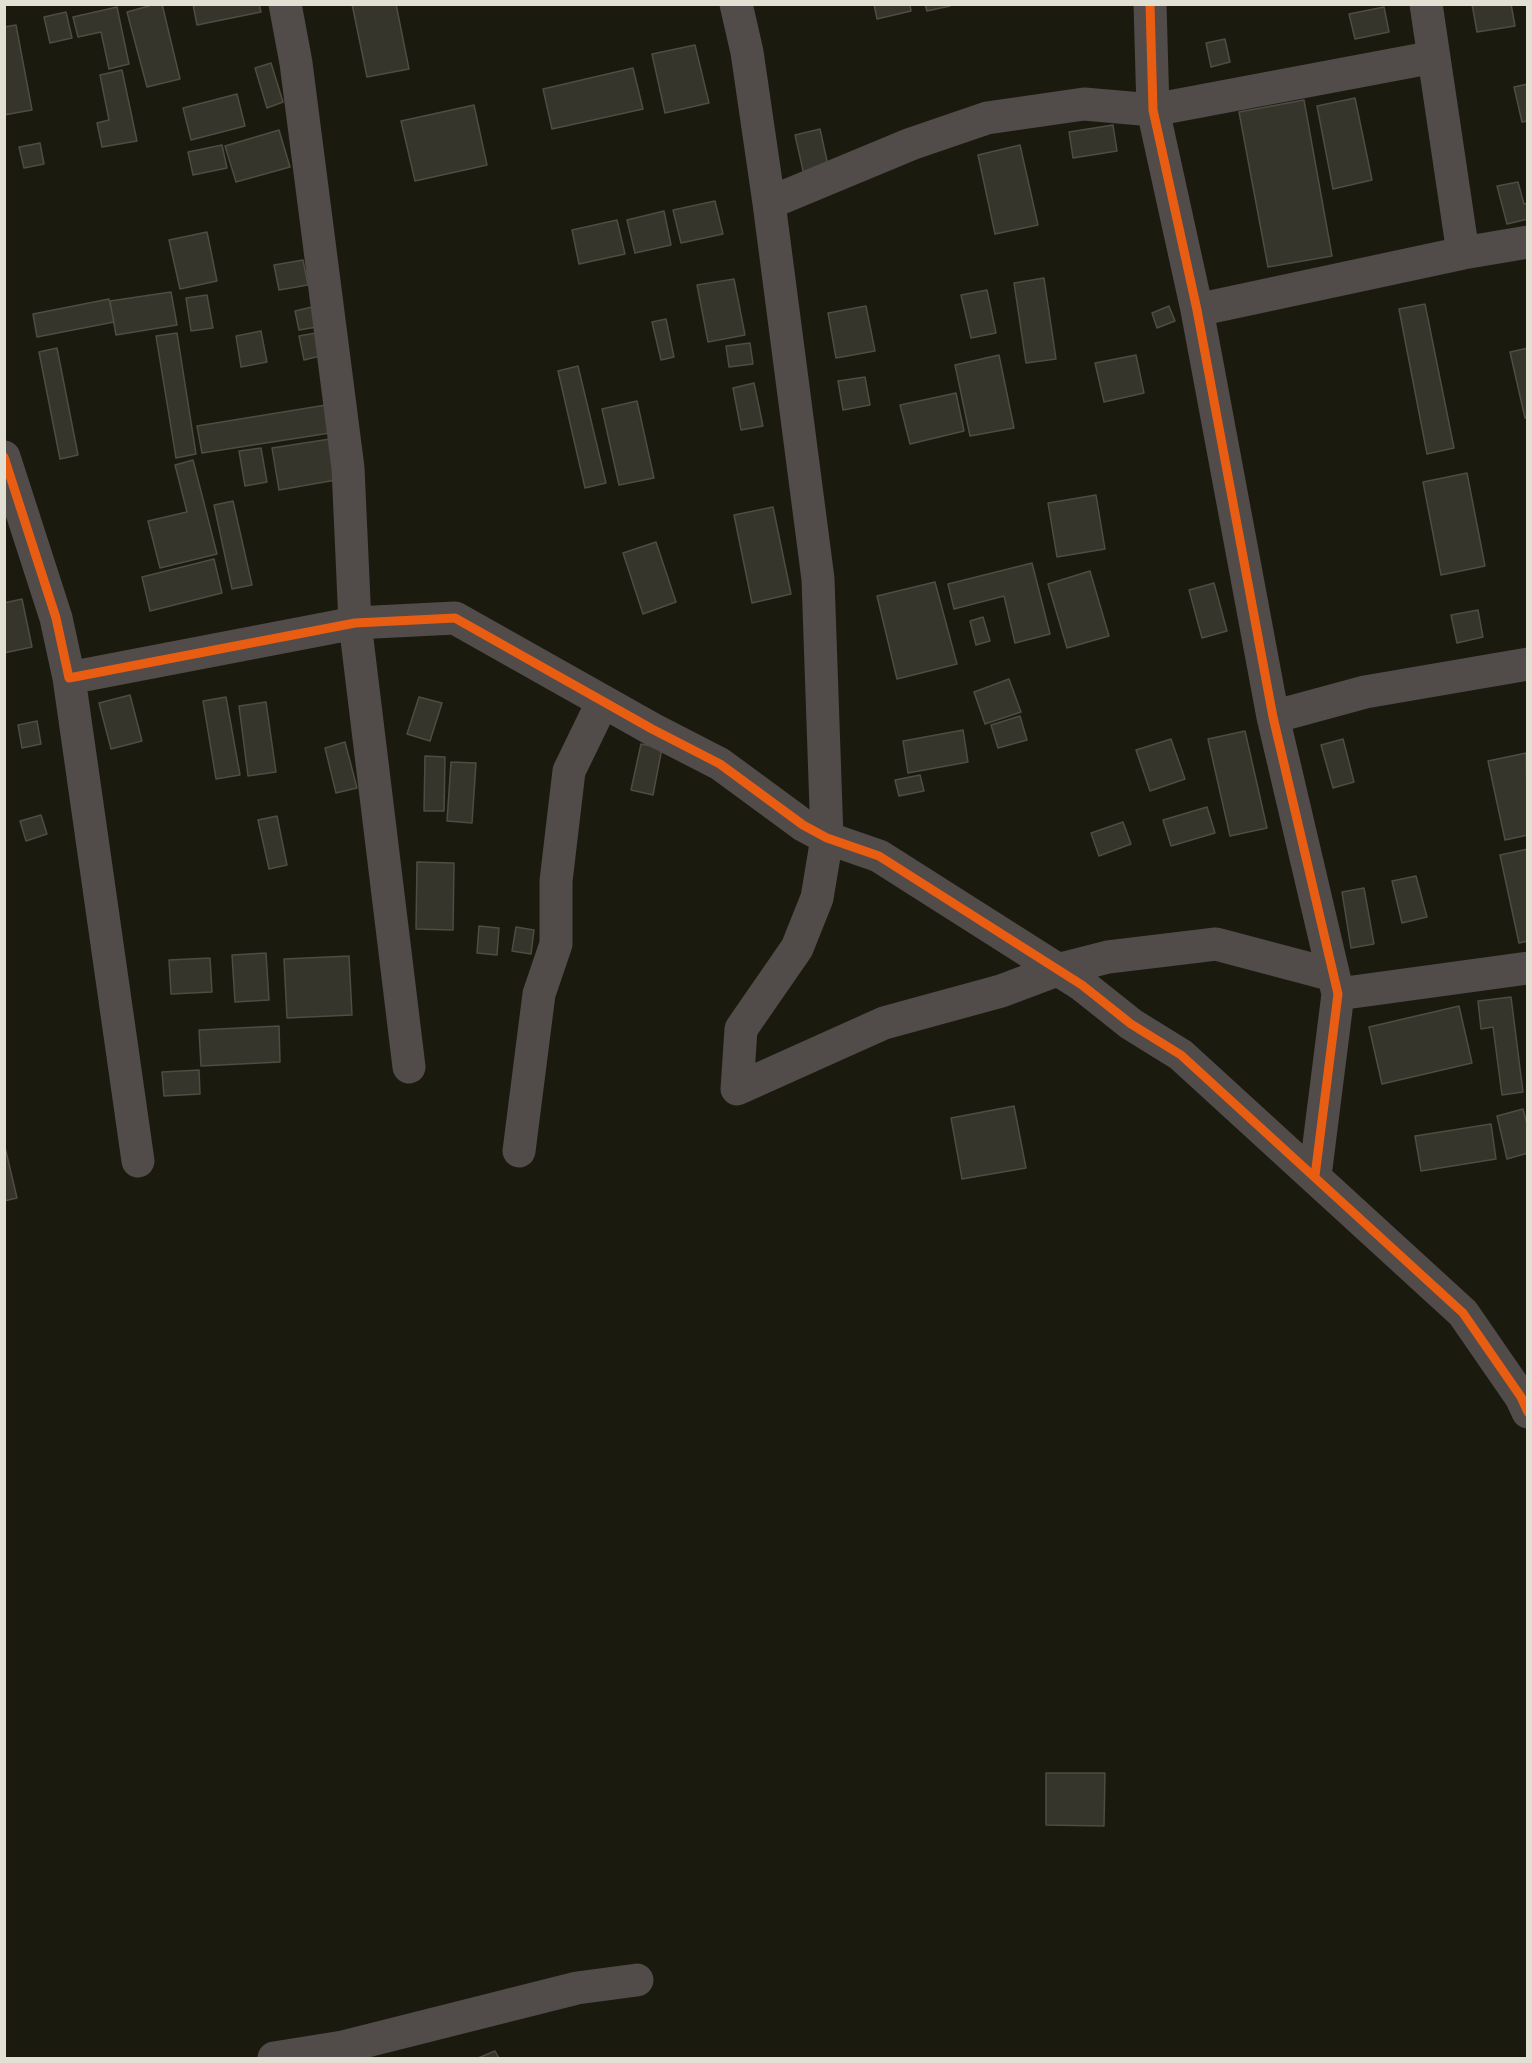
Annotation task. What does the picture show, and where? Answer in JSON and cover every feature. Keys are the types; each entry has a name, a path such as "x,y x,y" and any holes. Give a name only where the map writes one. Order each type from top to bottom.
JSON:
{"street":[{"path":"285,4 296,63 348,468 355,623 409,1067"},
{"path":"736,4 747,52 769,202 818,579 827,838 818,898 797,948 741,1029 737,1089 884,1023 1001,991 1057,970 1108,957 1216,944 1335,984 1527,968"},
{"path":"1150,4 1153,110 1197,310 1273,717 1335,984 1315,1176"},
{"path":"1426,4 1463,253"},
{"path":"769,202 911,144 987,118 1084,104 1153,110 1434,57"},
{"path":"1197,310 1463,253 1527,242"},
{"path":"4,457 56,618 69,678 138,1161"},
{"path":"69,678 355,623 454,618 720,764 803,825 827,838 879,856 1082,985 1131,1024 1181,1055 1463,1313 1521,1397 1527,1412"},
{"path":"1273,717 1365,692 1527,664"},
{"path":"519,1150 539,994 556,944 556,881 569,771 603,701"},
{"path":"274,2058 343,2047 577,1988 637,1980"}],"building":[{"path":"162,4 180,79 147,87 127,12"},
{"path":"193,4 259,4 261,12 197,25"},
{"path":"352,4 396,4 409,69 367,77"},
{"path":"874,4 910,4 911,11 877,19"},
{"path":"925,4 949,4 950,6 927,11"},
{"path":"1472,4 1511,4 1515,26 1477,32"},
{"path":"117,7 129,64 109,69 101,32 78,37 73,17"},
{"path":"1384,7 1389,32 1355,39 1349,14"},
{"path":"66,12 72,38 50,43 44,17"},
{"path":"16,25 32,110 4,115 4,27"},
{"path":"1225,39 1230,62 1211,67 1206,43"},
{"path":"695,45 709,103 665,113 652,54"},
{"path":"271,63 283,102 267,108 255,68"},
{"path":"633,68 643,109 552,129 543,89"},
{"path":"122,70 137,141 102,147 97,123 109,120 100,75"},
{"path":"1528,84 1528,121 1522,122 1514,87"},
{"path":"237,94 245,126 191,140 183,108"},
{"path":"1355,98 1372,180 1333,189 1317,106"},
{"path":"1304,100 1332,256 1268,267 1239,112"},
{"path":"474,105 487,165 415,181 401,121"},
{"path":"1113,125 1117,151 1073,158 1069,132"},
{"path":"820,129 829,170 804,175 795,135"},
{"path":"279,130 290,167 236,182 225,146"},
{"path":"40,143 44,164 24,168 19,147"},
{"path":"222,145 227,168 193,175 188,152"},
{"path":"1020,145 1038,225 995,234 978,155"},
{"path":"1518,182 1524,204 1528,203 1528,219 1507,224 1497,186"},
{"path":"715,201 723,234 681,243 673,210"},
{"path":"664,211 671,245 635,253 627,220"},
{"path":"617,220 625,254 579,264 572,230"},
{"path":"207,232 217,281 180,289 169,240"},
{"path":"303,260 308,285 279,290 274,265"},
{"path":"1044,278 1056,359 1026,363 1014,283"},
{"path":"734,279 745,335 708,342 697,285"},
{"path":"987,290 996,333 971,338 961,295"},
{"path":"171,292 177,325 116,335 110,301"},
{"path":"207,295 213,328 191,331 186,298"},
{"path":"109,299 114,322 37,337 33,314"},
{"path":"1425,304 1454,448 1427,454 1399,309"},
{"path":"866,306 875,351 836,358 828,313"},
{"path":"1169,306 1175,321 1157,328 1152,313"},
{"path":"312,307 317,327 299,330 295,311"},
{"path":"666,319 674,357 661,360 652,322"},
{"path":"261,331 267,362 241,367 236,336"},
{"path":"177,333 196,454 176,458 156,336"},
{"path":"316,333 320,356 304,360 299,336"},
{"path":"750,343 753,364 729,367 726,346"},
{"path":"57,348 78,455 60,459 39,352"},
{"path":"1528,348 1528,418 1525,418 1510,352"},
{"path":"999,355 1014,428 970,436 955,365"},
{"path":"1136,355 1144,393 1104,402 1095,363"},
{"path":"578,366 606,483 585,488 558,371"},
{"path":"865,377 870,405 843,410 838,381"},
{"path":"754,383 763,426 741,430 733,388"},
{"path":"956,393 964,431 910,444 900,405"},
{"path":"637,401 654,478 619,485 602,409"},
{"path":"326,405 330,433 202,453 197,426"},
{"path":"330,439 336,480 279,490 272,448"},
{"path":"261,448 267,482 245,486 239,451"},
{"path":"193,460 217,554 160,568 148,521 187,512 175,465"},
{"path":"1467,473 1485,566 1441,575 1423,482"},
{"path":"1096,495 1105,549 1057,557 1048,503"},
{"path":"233,501 252,585 232,589 214,505"},
{"path":"773,507 791,594 752,603 734,515"},
{"path":"656,542 676,602 643,614 623,553"},
{"path":"214,559 222,593 150,611 142,577"},
{"path":"1032,563 1050,634 1015,643 1004,596 954,609 948,584"},
{"path":"1090,571 1109,636 1067,648 1048,584"},
{"path":"935,582 957,664 897,679 877,596"},
{"path":"1214,583 1227,631 1202,638 1189,590"},
{"path":"22,599 32,647 4,653 4,603"},
{"path":"1478,610 1483,637 1457,643 1451,615"},
{"path":"983,617 990,641 976,645 970,621"},
{"path":"1009,679 1021,712 985,724 974,692"},
{"path":"130,695 142,741 111,749 99,703"},
{"path":"226,697 240,775 216,779 203,701"},
{"path":"419,697 442,703 430,741 407,734"},
{"path":"266,702 276,772 248,776 239,706"},
{"path":"1020,716 1027,740 998,748 991,725"},
{"path":"37,721 41,744 22,748 18,725"},
{"path":"963,730 968,762 908,773 903,741"},
{"path":"1245,731 1267,828 1230,836 1208,739"},
{"path":"1171,739 1185,779 1150,791 1136,750"},
{"path":"1343,739 1354,782 1333,788 1321,745"},
{"path":"345,742 357,788 336,793 325,748"},
{"path":"641,744 662,748 653,795 631,790"},
{"path":"1526,753 1528,835 1505,840 1488,761"},
{"path":"425,756 445,757 444,811 424,811"},
{"path":"451,762 476,763 472,823 447,821"},
{"path":"920,775 924,791 899,796 895,780"},
{"path":"1207,807 1215,833 1171,846 1163,820"},
{"path":"41,815 47,834 26,841 20,821"},
{"path":"277,816 287,865 269,869 258,820"},
{"path":"1123,822 1131,844 1099,856 1091,833"},
{"path":"1528,849 1528,941 1519,943 1500,855"},
{"path":"417,862 454,863 453,930 416,929"},
{"path":"1416,876 1427,917 1402,923 1392,881"},
{"path":"1364,888 1374,944 1351,948 1342,892"},
{"path":"479,926 499,928 497,955 477,953"},
{"path":"516,927 534,930 531,954 512,951"},
{"path":"266,953 269,1000 235,1002 232,955"},
{"path":"349,956 352,1015 287,1018 284,959"},
{"path":"210,958 212,992 171,994 169,960"},
{"path":"1511,997 1523,1092 1502,1095 1493,1027 1481,1029 1478,1001"},
{"path":"1459,1006 1472,1063 1382,1084 1369,1027"},
{"path":"279,1026 280,1062 201,1066 199,1030"},
{"path":"199,1070 200,1094 164,1096 162,1072"},
{"path":"1014,1106 1026,1168 962,1179 951,1118"},
{"path":"1523,1109 1528,1128 1528,1153 1507,1159 1497,1116"},
{"path":"1491,1124 1496,1159 1421,1171 1415,1136"},
{"path":"4,1143 17,1198 4,1201"},
{"path":"1046,1773 1105,1773 1104,1826 1046,1825"},
{"path":"495,2051 499,2058 478,2058"}],"cycle path":[{"path":"1150,4 1153,110 1197,310 1273,717 1338,994 1315,1176"},
{"path":"4,457 56,618 69,678 355,623 455,618 652,729 720,764 803,825 827,838 879,856 1082,985 1131,1024 1181,1055 1463,1313 1521,1397 1528,1412"}]}
